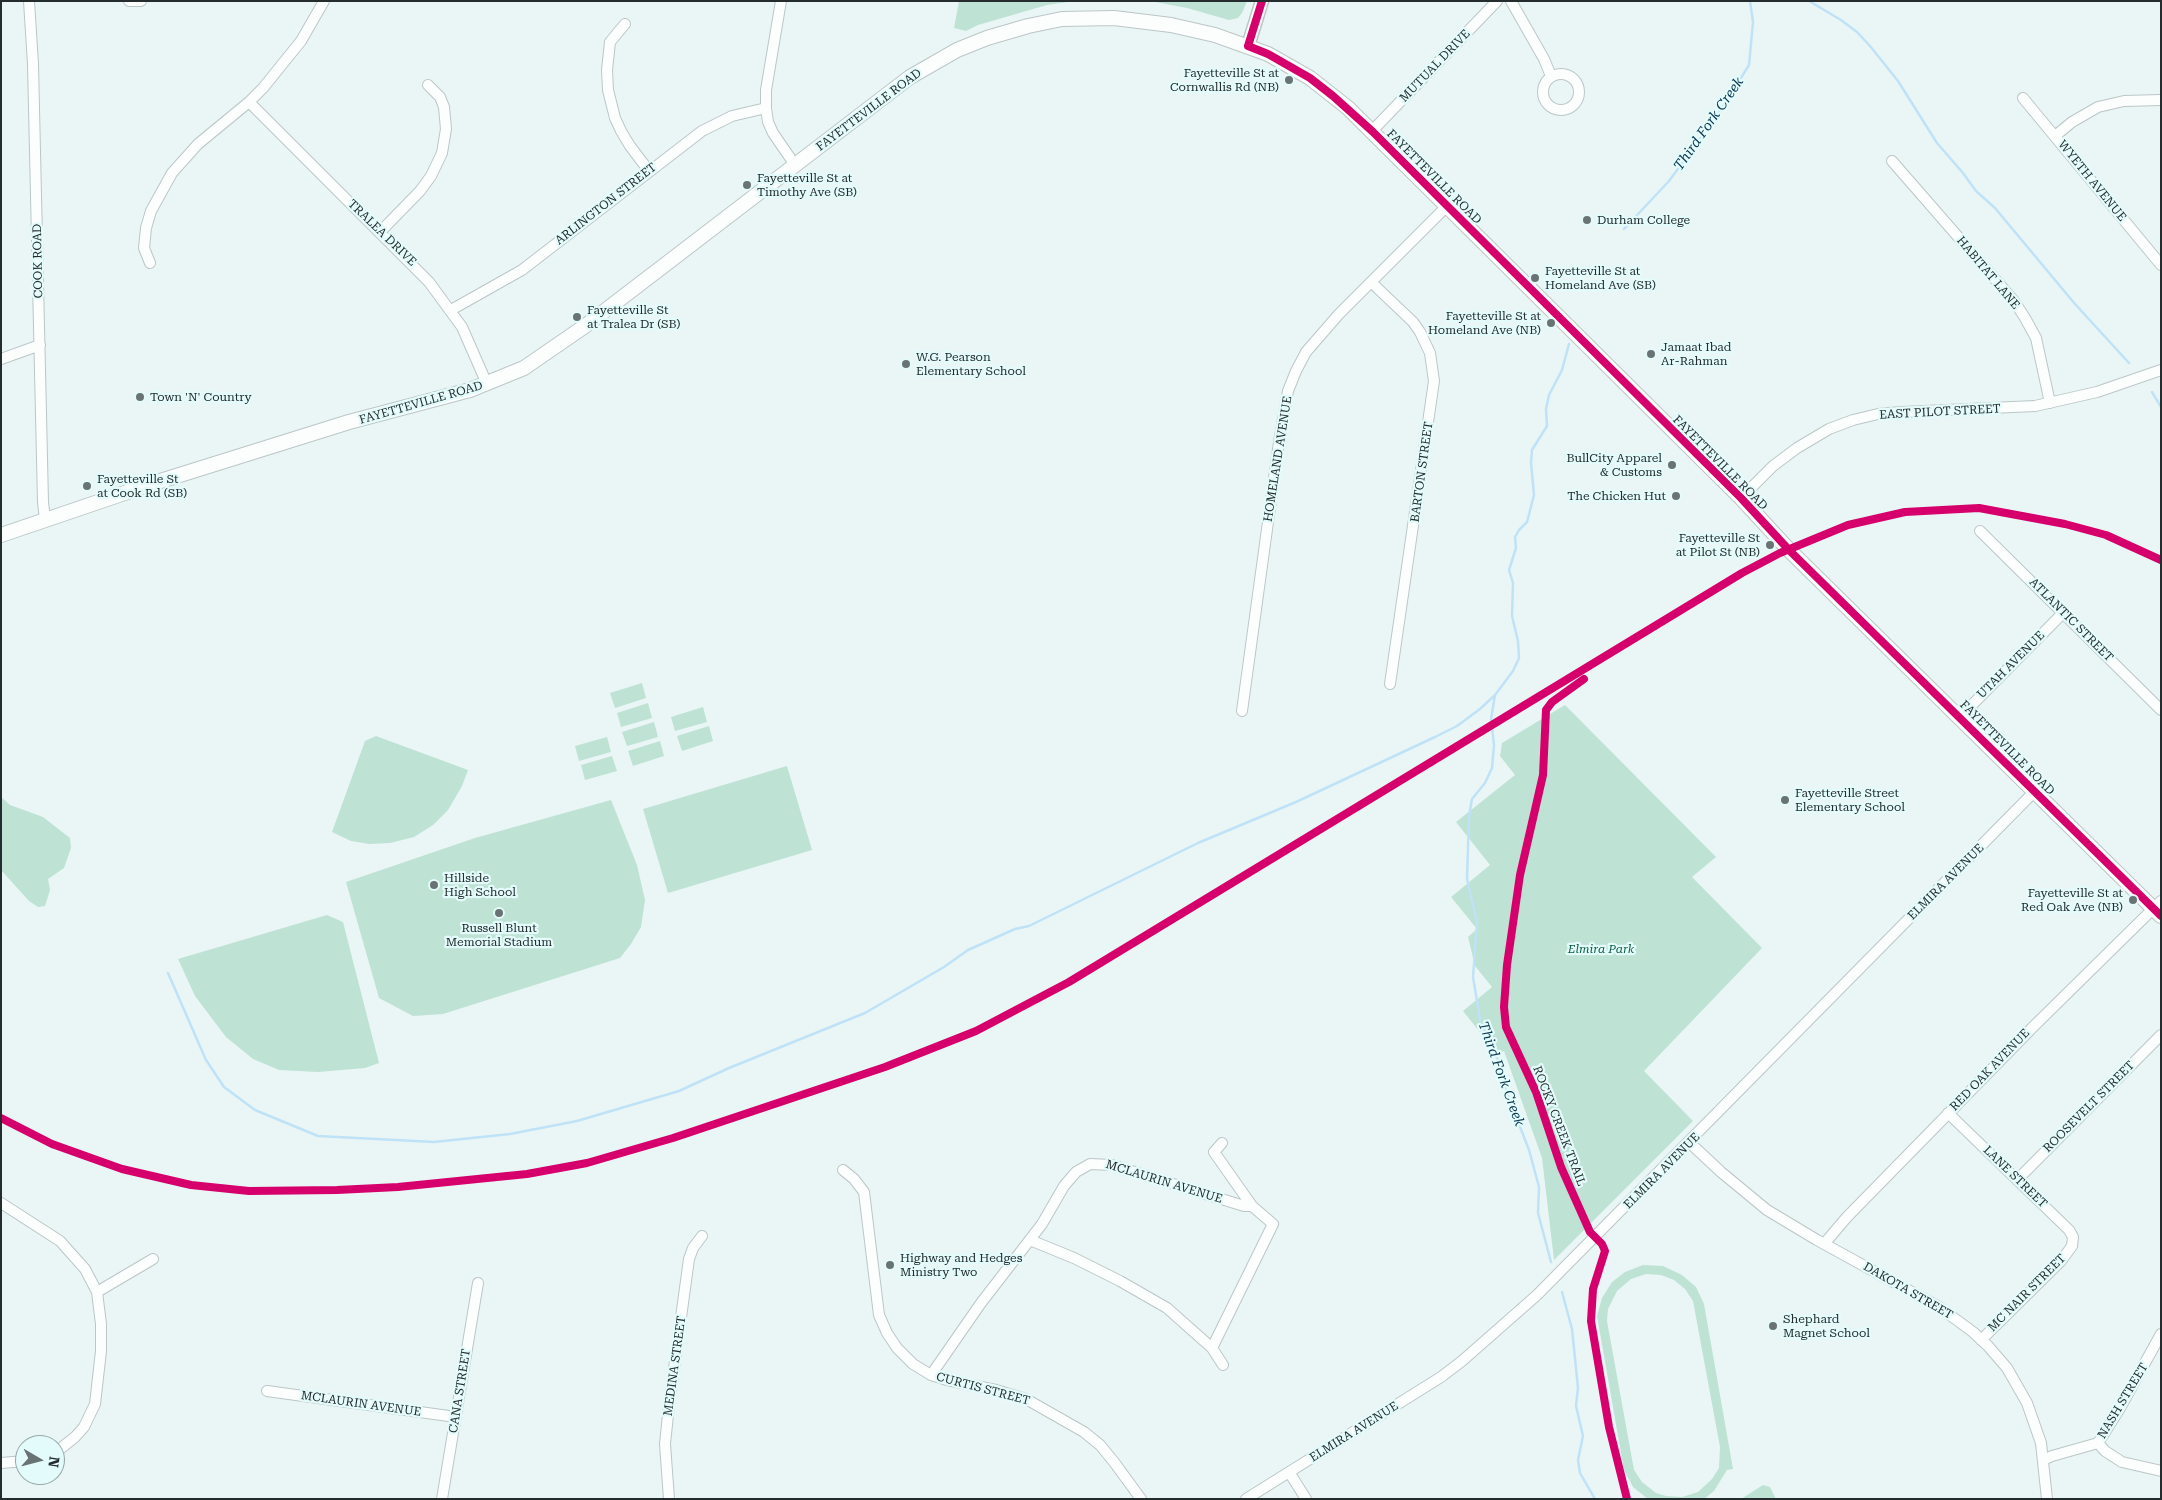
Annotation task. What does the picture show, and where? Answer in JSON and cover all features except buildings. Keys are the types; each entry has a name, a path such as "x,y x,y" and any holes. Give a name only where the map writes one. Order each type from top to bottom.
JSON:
{"main road":[{"name":"FAYETTEVILLE ROAD","path":"1,535 154,482 349,422 425,404 487,384 535,362 585,326 910,77 957,50 987,38 1028,26 1062,19 1145,20 1207,32 1268,54 1310,78 1333,96 1372,131 1741,498 1789,550 2035,791 2158,908"}],"street":[{"name":"COOK ROAD","path":"29,1 33,64 43,502 46,520"},
{"path":"129,1 141,1"},
{"path":"150,263 144,248 146,228 151,211 172,173 198,144 249,102 301,41 324,1"},
{"path":"781,1 766,90 766,108 768,122 773,134 795,165"},
{"path":"1248,46 1262,1"},
{"name":"MUTUAL DRIVE","path":"1372,131 1497,1"},
{"path":"1511,1 1544,59 1551,76"},
{"path":"624,24 610,42 607,70 608,90 615,118 621,131 648,171"},
{"path":"380,232 420,191 431,176 442,153 446,129 444,107 440,97 428,85"},
{"name":"WYETH AVENUE","path":"2024,98 2161,265"},
{"path":"2055,136 2078,118 2098,107 2124,101 2161,100"},
{"name":"TRALEA DRIVE","path":"249,102 418,269 451,310 468,339 487,384"},
{"name":"ARLINGTON STREET","path":"451,310 522,270 648,171 712,125 732,116 766,108"},
{"name":"HABITAT LANE","path":"1892,161 2014,301 2036,338 2050,402"},
{"name":"HOMELAND AVENUE","path":"1242,711 1279,442 1288,391 1296,371 1306,352 1339,314 1447,206"},
{"name":"BARTON STREET","path":"1371,282 1413,322 1420,332 1430,353 1434,381 1390,684"},
{"path":"1,359 40,345"},
{"name":"EAST PILOT STREET","path":"1741,498 1772,467 1797,448 1829,429 1853,420 1878,414 2012,408 2050,402 2097,392 2161,370"},
{"name":"ATLANTIC STREET","path":"1980,531 2161,710"},
{"name":"UTAH AVENUE","path":"1960,717 2063,613"},
{"name":"ELMIRA AVENUE","path":"1246,1499 1420,1392 1462,1362 1538,1295 1690,1143 2035,791"},
{"name":"RED OAK AVENUE","path":"1824,1244 1847,1216 1948,1113 2158,908"},
{"name":"ROOSEVELT STREET","path":"2017,1180 2161,1035"},
{"name":"LANE STREET","path":"1948,1113 2069,1230 2073,1237 2072,1246"},
{"path":"1212,1348 1273,1224 1252,1206 1214,1152 1222,1143"},
{"name":"DAKOTA STREET","path":"1690,1143 1752,1199 1767,1210 1824,1244 1939,1307 1981,1340 2008,1368 2020,1387 2036,1426 2043,1460 2047,1499"},
{"name":"MCLAURIN AVENUE","path":"931,1375 981,1303 1030,1240 1071,1176 1084,1167 1097,1163 1112,1165 1236,1204 1252,1206"},
{"name":"CURTIS STREET","path":"843,1170 854,1179 864,1192 875,1294 880,1315 893,1344 913,1364 931,1375 1026,1398 1084,1432 1100,1445 1141,1499"},
{"path":"2,1206 60,1241 85,1269 97,1292 101,1318 101,1351 94,1404 84,1427 65,1444"},
{"name":"MEDINA STREET","path":"669,1499 665,1444 669,1405 690,1259 693,1248 702,1236"},
{"path":"1030,1240 1074,1258 1120,1281 1167,1308 1212,1348 1223,1365"},
{"name":"MC NAIR STREET","path":"1981,1340 2061,1261 2072,1246"},
{"path":"97,1292 153,1259"},
{"name":"CANA STREET","path":"442,1499 478,1283"},
{"name":"NASH STREET","path":"2043,1460 2098,1443 2120,1408 2161,1334"},
{"name":"MCLAURIN AVENUE","path":"267,1391 456,1417"},
{"path":"2098,1443 2110,1455 2128,1465 2161,1471"},
{"path":"1,1463 15,1462"},
{"path":"1289,1472 1306,1499"}],"green space":[{"path":"959,1 1075,1 1047,5 978,25 966,31 954,28"},
{"path":"1150,1 1247,1 1238,18 1229,20 1187,8"},
{"path":"642,683 646,698 615,708 610,693"},
{"path":"648,703 652,718 621,727 617,713"},
{"name":"Elmira Park","path":"1565,705 1716,857 1692,877 1762,948 1644,1071 1693,1121 1554,1260 1542,1158 1504,1051 1498,1055 1463,1011 1492,987 1475,966 1468,937 1477,929 1451,897 1490,865 1456,822 1515,775 1500,756 1502,743"},
{"path":"703,707 707,722 675,731 671,717"},
{"path":"654,722 658,737 627,746 622,732"},
{"path":"709,726 713,741 682,751 677,736"},
{"path":"376,736 468,770 462,786 448,810 433,825 414,837 390,843 369,844 351,841 332,832 365,741"},
{"path":"607,737 611,752 579,761 575,746"},
{"path":"660,741 664,756 633,766 628,751"},
{"path":"612,756 617,771 585,780 581,765"},
{"path":"787,766 812,850 668,893 643,809"},
{"path":"1,797 10,805 43,817 70,838 71,848 64,868 48,879 50,890 45,906 38,907 29,901 1,870"},
{"name":"Russell Blunt Memorial Stadium","path":"611,800 637,865 645,900 641,927 620,958 443,1014 413,1016 379,998 346,882 475,838"},
{"path":"327,915 343,922 379,1063 365,1068 318,1072 279,1070 253,1059 226,1037 195,996 178,959"},
{"path":"1643,1265 1663,1266 1682,1275 1696,1287 1704,1304 1733,1469 1727,1470 1714,1491 1704,1499 1648,1499 1633,1487 1624,1470 1597,1316 1602,1298 1612,1282 1625,1272","holes":["1646,1274 1661,1275 1674,1280 1685,1289 1693,1301 1720,1447 1719,1468 1712,1479 1698,1492 1682,1497 1656,1493 1642,1482 1634,1470 1607,1321 1608,1309 1617,1291 1631,1279"]},
{"path":"1763,1485 1770,1487 1776,1499 1741,1499"}],"waterway":[{"name":"Third Fork Creek","path":"1624,229 1669,181 1719,113 1749,65 1753,22 1750,1"},
{"path":"1809,1 1841,20 1857,32 1870,46 1898,81 1937,143 1976,191 1995,208 2075,304 2129,363"},
{"name":"Third Fork Creek","path":"1551,1262 1538,1213 1539,1187 1529,1150 1505,1088 1498,1060 1481,1025 1473,977 1477,922 1467,879 1469,816 1472,799 1485,783 1492,768 1494,745 1491,719 1495,695 1513,671 1519,658 1518,641 1512,616 1513,583 1509,570 1516,548 1515,537 1527,522 1534,495 1531,463 1532,450 1547,426 1546,409 1549,395 1562,370 1569,344"},
{"path":"2152,392 2161,407"},
{"path":"168,973 206,1060 224,1087 255,1110 318,1136 434,1142 510,1134 577,1121 679,1091 729,1068 865,1013 944,967 968,950 1015,929 1029,926 1198,843 1296,802 1457,726 1495,695"},
{"name":"Third Fork Creek","path":"1562,1292 1572,1329 1578,1388 1576,1406 1583,1436 1578,1460 1580,1473 1595,1499"}],"cycle path":[{"path":"1262,1 1248,46 1268,54 1310,78 1372,131 1741,498 1789,550 2161,916"},
{"path":"1,1118 52,1144 122,1169 191,1185 249,1191 398,1187 527,1174 587,1163 673,1138 885,1067 976,1031 1069,982 1742,573 1780,553 1848,525 1905,512 1979,508 2065,524 2106,535 2161,560"},
{"name":"ROCKY CREEK TRAIL","path":"1584,679 1552,702 1546,710 1543,775 1520,875 1507,965 1504,1007 1506,1027 1536,1092 1561,1167 1590,1232 1602,1244 1605,1251 1593,1289 1591,1321 1609,1427 1627,1499"}],"place":[{"name":"Fayetteville St at Cornwallis Rd (NB)","path":"1289,80"},
{"name":"Fayetteville St at Timothy Ave (SB)","path":"747,185"},
{"name":"Durham College","path":"1587,220"},
{"name":"Fayetteville St at Homeland Ave (SB)","path":"1535,278"},
{"name":"Fayetteville St at Tralea Dr (SB)","path":"577,317"},
{"name":"Fayetteville St at Homeland Ave (NB)","path":"1551,323"},
{"name":"Jamaat Ibad Ar-Rahman","path":"1651,354"},
{"name":"W.G. Pearson Elementary School","path":"906,364"},
{"name":"Town 'N' Country","path":"140,397"},
{"name":"BullCity Apparel & Customs","path":"1672,465"},
{"name":"Fayetteville St at Cook Rd (SB)","path":"87,486"},
{"name":"The Chicken Hut","path":"1676,496"},
{"name":"Fayetteville St at Pilot St (NB)","path":"1770,545"},
{"name":"Fayetteville Street Elementary School","path":"1785,800"},
{"name":"Hillside High School","path":"434,885"},
{"name":"Fayetteville St at Red Oak Ave (NB)","path":"2133,900"},
{"name":"Russell Blunt Memorial Stadium","path":"499,913"},
{"name":"Highway and Hedges Ministry Two","path":"890,1265"},
{"name":"Shephard Magnet School","path":"1773,1326"}]}
